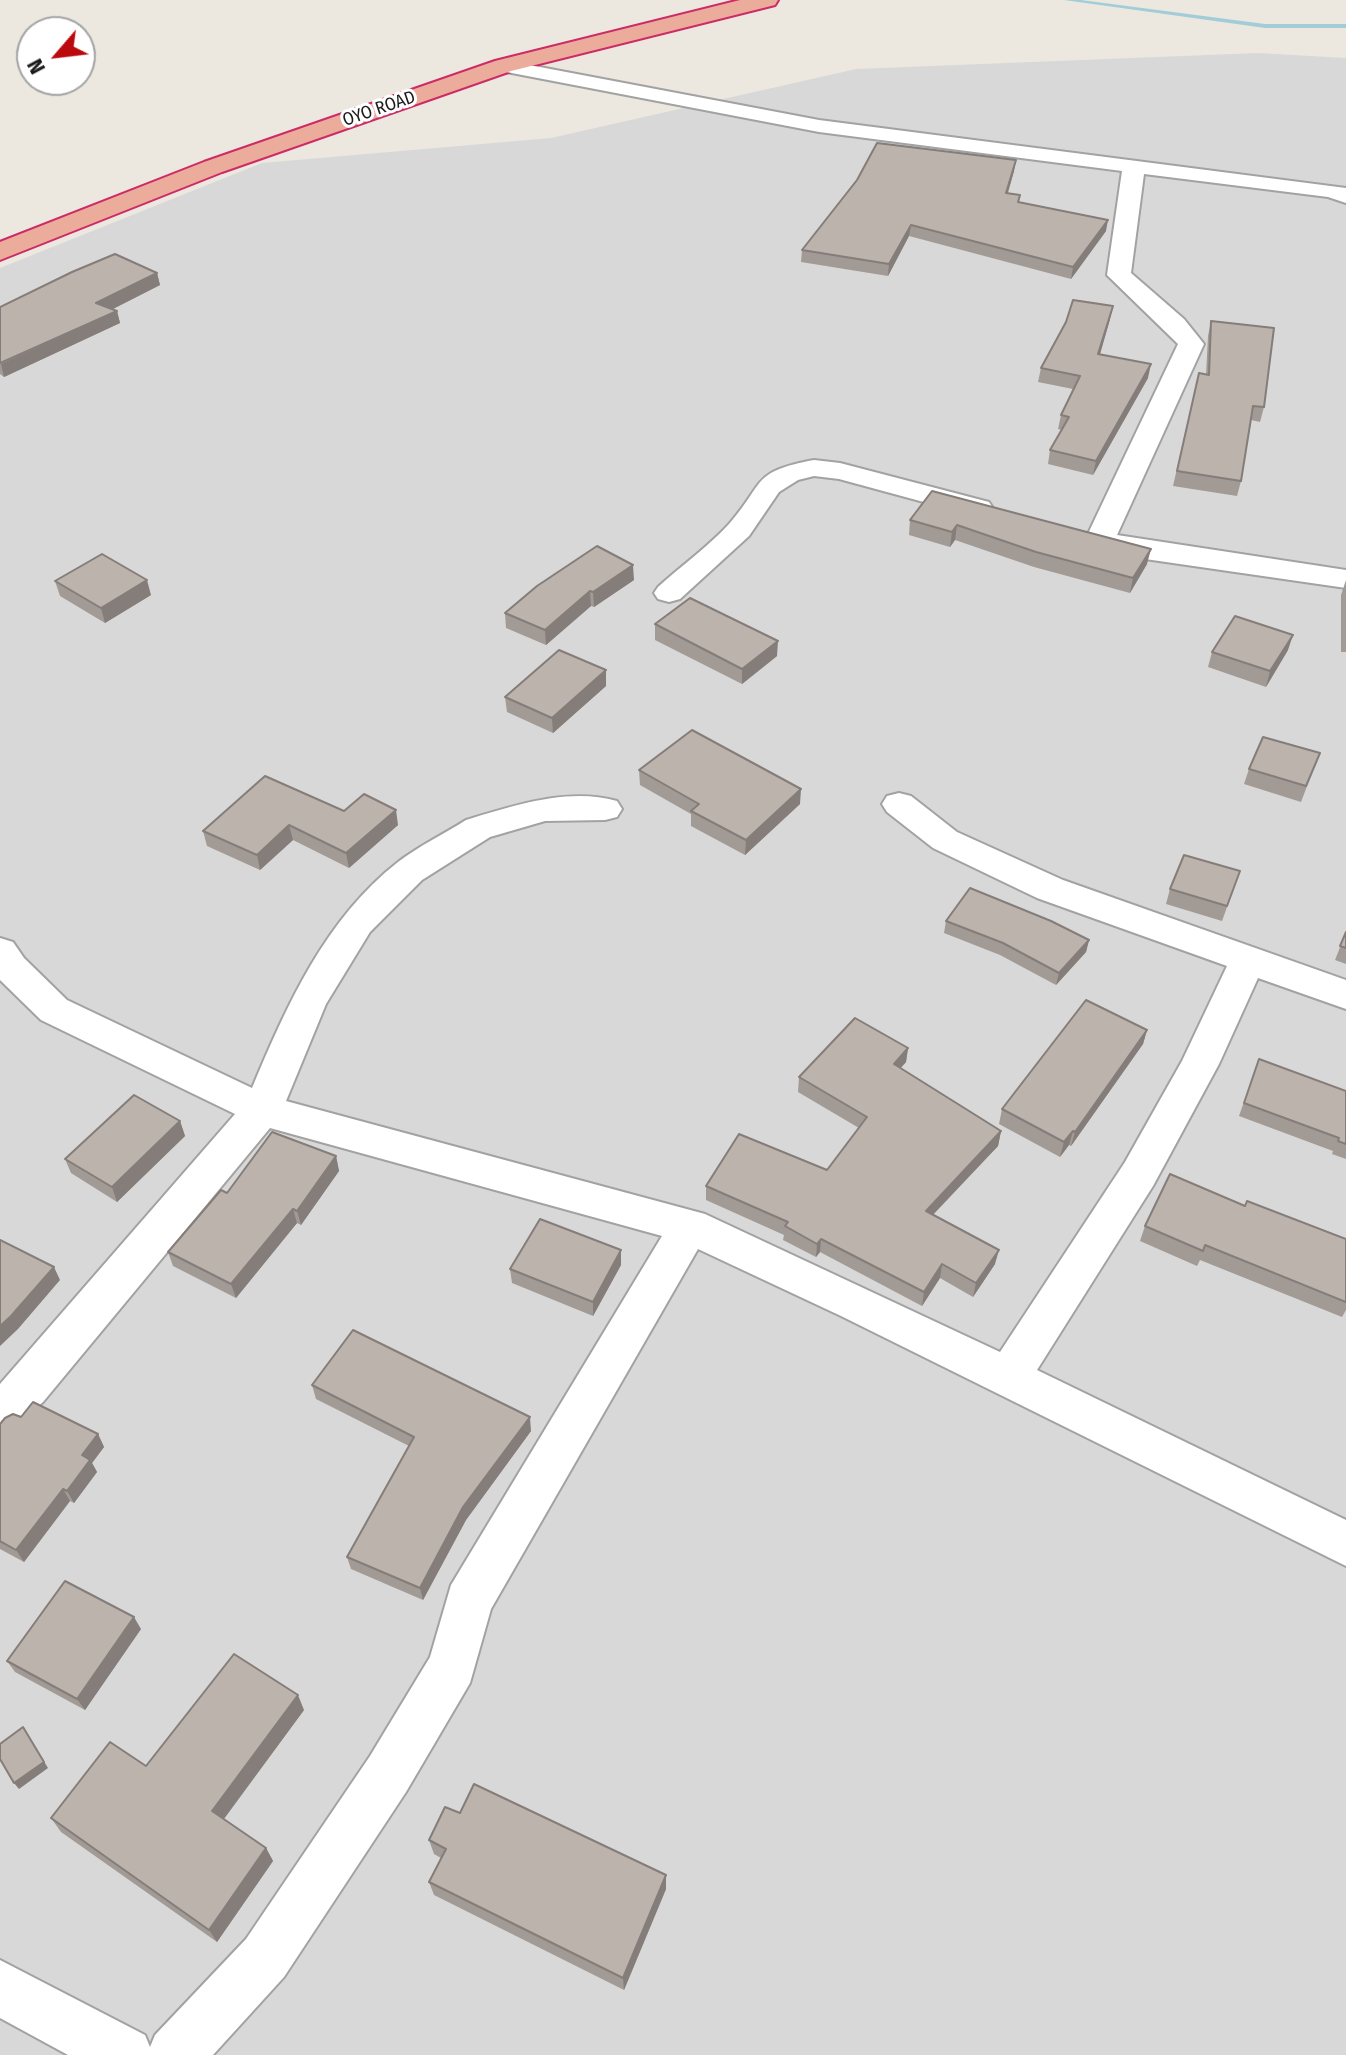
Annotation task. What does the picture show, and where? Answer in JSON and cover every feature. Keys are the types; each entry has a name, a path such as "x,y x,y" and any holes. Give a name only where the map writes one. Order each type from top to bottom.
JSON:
{"highway":[{"name":"OYO ROAD","path":"0,252 213,167 503,66 767,0"}],"street":[{"path":"503,66 819,126 1346,196"},
{"path":"1100,540 1191,344 1180,326 1138,295 1119,275 1134,166"},
{"path":"669,593 739,530 769,486 789,473 814,468 840,471 1008,516"},
{"path":"1070,532 1145,550 1346,579"},
{"path":"899,804 945,840 1050,889 1346,995"},
{"path":"0,1412 27,1388 262,1110 308,1001 357,923 410,871 478,828 545,810 605,809"},
{"path":"0,951 11,968 54,1010 262,1110 690,1226 1346,1544"},
{"path":"1008,1378 1139,1174 1200,1064 1248,960"},
{"path":"175,2055 265,1958 388,1774 452,1666 468,1602 690,1226"},
{"path":"0,1988 125,2055"}],"shaded area":[{"path":"1258,53 1346,58 1346,2055 0,2055 0,268 262,163 551,138 856,69"}],"building":[{"path":"877,143 1016,160 1006,193 1020,195 1018,202 1108,220 1073,267 911,225 889,264 802,250 857,180"},
{"path":"115,254 157,273 96,303 117,311 0,363 0,307"},
{"path":"1073,300 1113,306 1098,354 1151,364 1096,461 1050,450 1069,417 1061,415 1080,376 1041,368 1066,322"},
{"path":"1211,321 1274,328 1264,407 1253,406 1241,481 1177,471 1199,373 1209,375"},
{"path":"932,491 1151,549 1133,578 1036,552 957,525 952,532 910,520"},
{"path":"597,546 633,565 593,592 590,591 545,630 505,613 537,586"},
{"path":"102,554 147,580 101,608 55,581"},
{"path":"690,598 778,641 742,669 655,624"},
{"path":"1235,616 1293,635 1270,671 1212,652"},
{"path":"559,650 606,670 552,718 505,697"},
{"path":"692,730 801,789 746,840 691,811 699,804 639,770"},
{"path":"1263,737 1320,753 1306,786 1249,769"},
{"path":"265,776 344,811 364,794 396,810 346,853 289,825 257,855 203,831"},
{"path":"1184,855 1240,871 1227,906 1170,889"},
{"path":"970,888 1089,940 1059,973 1003,943 946,921"},
{"path":"1346,932 1346,948 1340,946"},
{"path":"1086,1000 1147,1030 1075,1132 1064,1142 1002,1109"},
{"path":"855,1018 908,1048 894,1064 1001,1131 926,1211 999,1250 976,1283 942,1264 924,1292 821,1239 817,1244 785,1226 788,1222 706,1186 739,1134 827,1170 867,1117 799,1077"},
{"path":"1259,1059 1346,1091 1346,1144 1338,1141 1339,1138 1244,1103"},
{"path":"134,1095 180,1121 112,1187 65,1159"},
{"path":"272,1132 336,1156 297,1211 293,1209 231,1284 168,1252 221,1190 227,1193"},
{"path":"1170,1174 1245,1206 1247,1201 1346,1239 1346,1302 1205,1245 1203,1251 1145,1226"},
{"path":"540,1219 621,1250 593,1302 510,1269"},
{"path":"0,1240 54,1267 0,1326"},
{"path":"353,1330 530,1417 463,1507 420,1588 347,1557 414,1437 312,1385"},
{"path":"33,1402 98,1434 82,1455 90,1460 67,1491 63,1489 16,1550 0,1541 0,1424 13,1414 21,1417"},
{"path":"65,1581 134,1617 77,1699 7,1661"},
{"path":"234,1654 298,1695 212,1811 266,1848 209,1930 51,1818 110,1742 146,1766"},
{"path":"23,1727 44,1762 14,1783 0,1759 0,1744"},
{"path":"474,1784 666,1875 623,1978 429,1882 446,1849 429,1840 445,1807 460,1813"}],"waterway":[{"path":"1067,0 1265,26 1346,26"}]}
